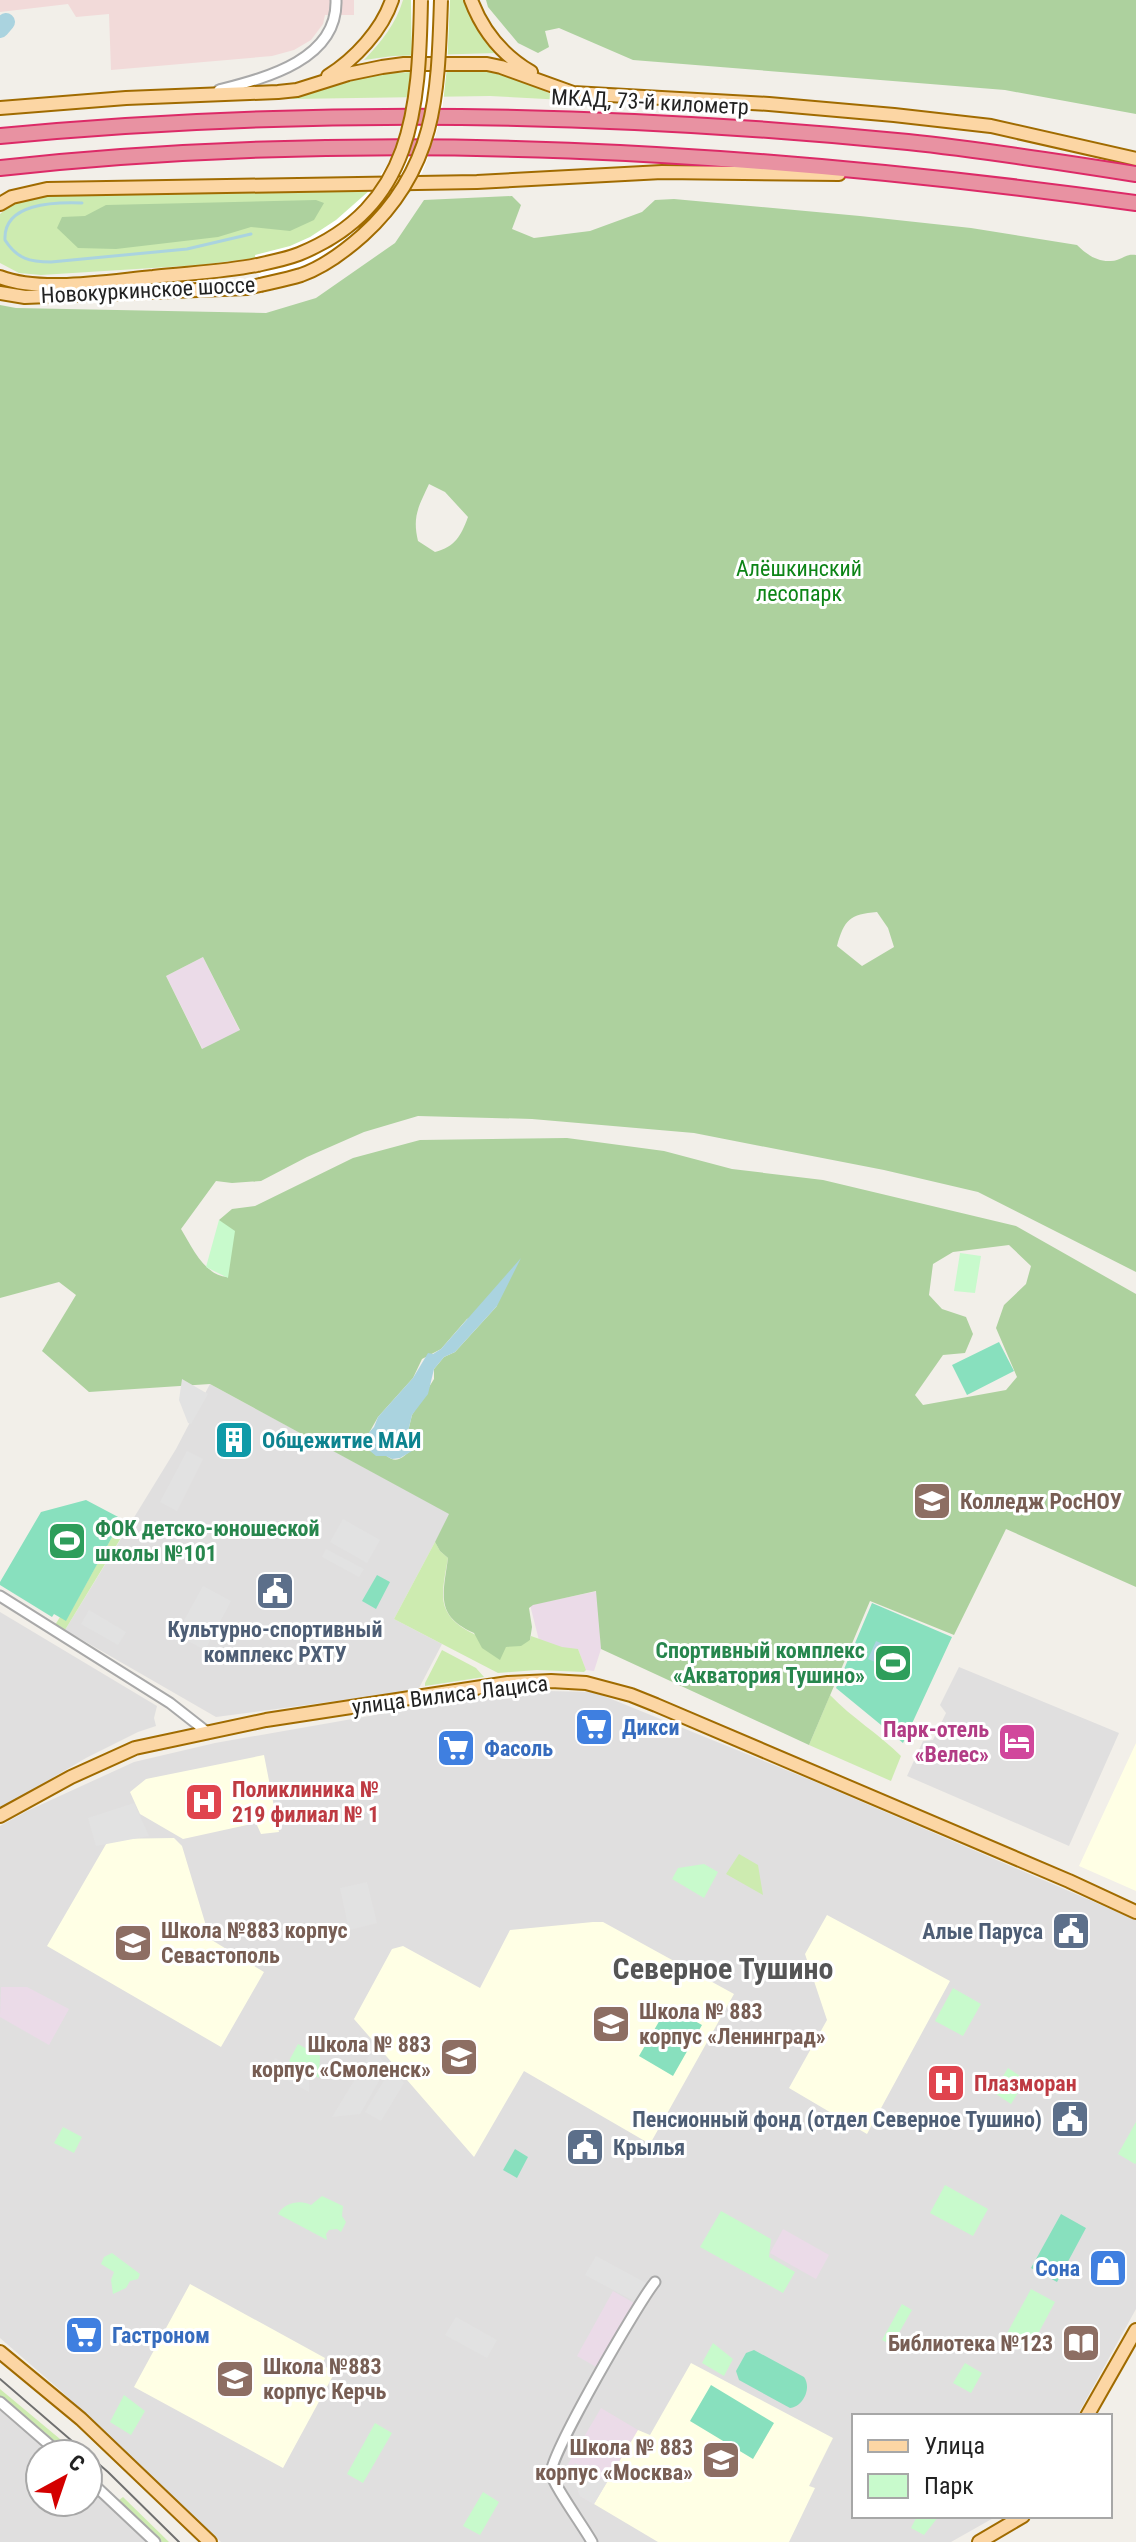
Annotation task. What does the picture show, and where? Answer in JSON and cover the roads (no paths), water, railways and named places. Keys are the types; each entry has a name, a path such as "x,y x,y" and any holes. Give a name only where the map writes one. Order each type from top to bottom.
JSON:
{"highway":[{"name":"МКАД, 73-й километр","path":"0,136 159,123 387,116 616,121 911,142 1136,174"},
{"path":"0,168 159,155 313,149 472,148 767,161 910,174 1136,203"}],"main road":[{"path":"312,86 343,65 371,37 392,0"},
{"name":"Новокуркинское шоссе","path":"1,278 40,285 240,269 296,256 344,229 379,194 399,162 408,139 420,66 421,0"},
{"name":"Новокуркинское шоссе","path":"0,293 25,297 247,288 303,274 334,258 368,231 397,199 425,144 439,67 441,0"},
{"path":"471,0 485,30 498,47 557,89"},
{"path":"0,108 278,92 382,67 453,63 501,67 573,93 769,104 991,126 1136,159"},
{"path":"0,204 12,197 47,189 477,182 662,172 910,174"},
{"name":"улица Вилиса Лациса","path":"0,1816 117,1755 152,1743 266,1720 508,1683 586,1683 656,1705 1136,1912"},
{"path":"1088,2414 1136,2330"},
{"path":"0,2352 81,2419 210,2542"},
{"path":"979,2542 1020,2518"}],"street":[{"path":"207,94 294,65 312,51 323,37 336,15 336,0"},
{"path":"0,1596 170,1703 207,1732"},
{"path":"592,2542 554,2484 552,2467 586,2399 655,2282"},
{"path":"0,2402 42,2438"},
{"path":"104,2494 155,2542"}],"water":[{"path":"521,1258 497,1306 455,1352 444,1357 434,1369 428,1394 412,1415 404,1448 412,1451 400,1458 376,1456 363,1445 363,1439 378,1417 413,1378 428,1353 433,1354 441,1349"},
{"path":"876,1641 909,1655 901,1673 868,1659"}],"waterway":[{"path":"0,29 6,22"},
{"path":"82,203 58,203 21,212 12,218 5,240 25,258 51,262 187,249 251,234"}],"tram line":[{"path":"0,2379 108,2472 179,2542"}],"place":[{"name":"Общежитие МАИ","path":"234,1440"},
{"name":"Колледж РосНОУ","path":"932,1501"},
{"name":"ФОК детско-юношеской школы №101","path":"67,1541"},
{"name":"Культурно-спортивный комплекс РХТУ","path":"275,1591"},
{"name":"Спортивный комплекс «Акватория Тушино»","path":"893,1663"},
{"name":"Дикси","path":"594,1727"},
{"name":"Парк-отель «Велес»","path":"1017,1742"},
{"name":"Фасоль","path":"456,1748"},
{"name":"Поликлиника № 219 филиал № 1","path":"204,1802"},
{"name":"Алые Паруса","path":"1071,1931"},
{"name":"Школа №883 корпус Севастополь","path":"133,1943"},
{"name":"Школа № 883 корпус «Ленинград»","path":"611,2024"},
{"name":"Школа № 883 корпус «Смоленск»","path":"459,2057"},
{"name":"Плазморан","path":"946,2083"},
{"name":"Пенсионный фонд (отдел Северное Тушино)","path":"1070,2119"},
{"name":"Крылья","path":"585,2147"},
{"name":"Сона","path":"1108,2268"},
{"name":"Гастроном","path":"84,2335"},
{"name":"Библиотека №123","path":"1081,2343"},
{"name":"Школа №883 корпус Керчь","path":"235,2379"},
{"name":"Школа № 883 корпус «Москва»","path":"721,2460"}],"district":[{"name":"Северное Тушино","path":"723,1968"}],"park label":[{"name":"Алёшкинский лесопарк","path":"799,580"}]}
